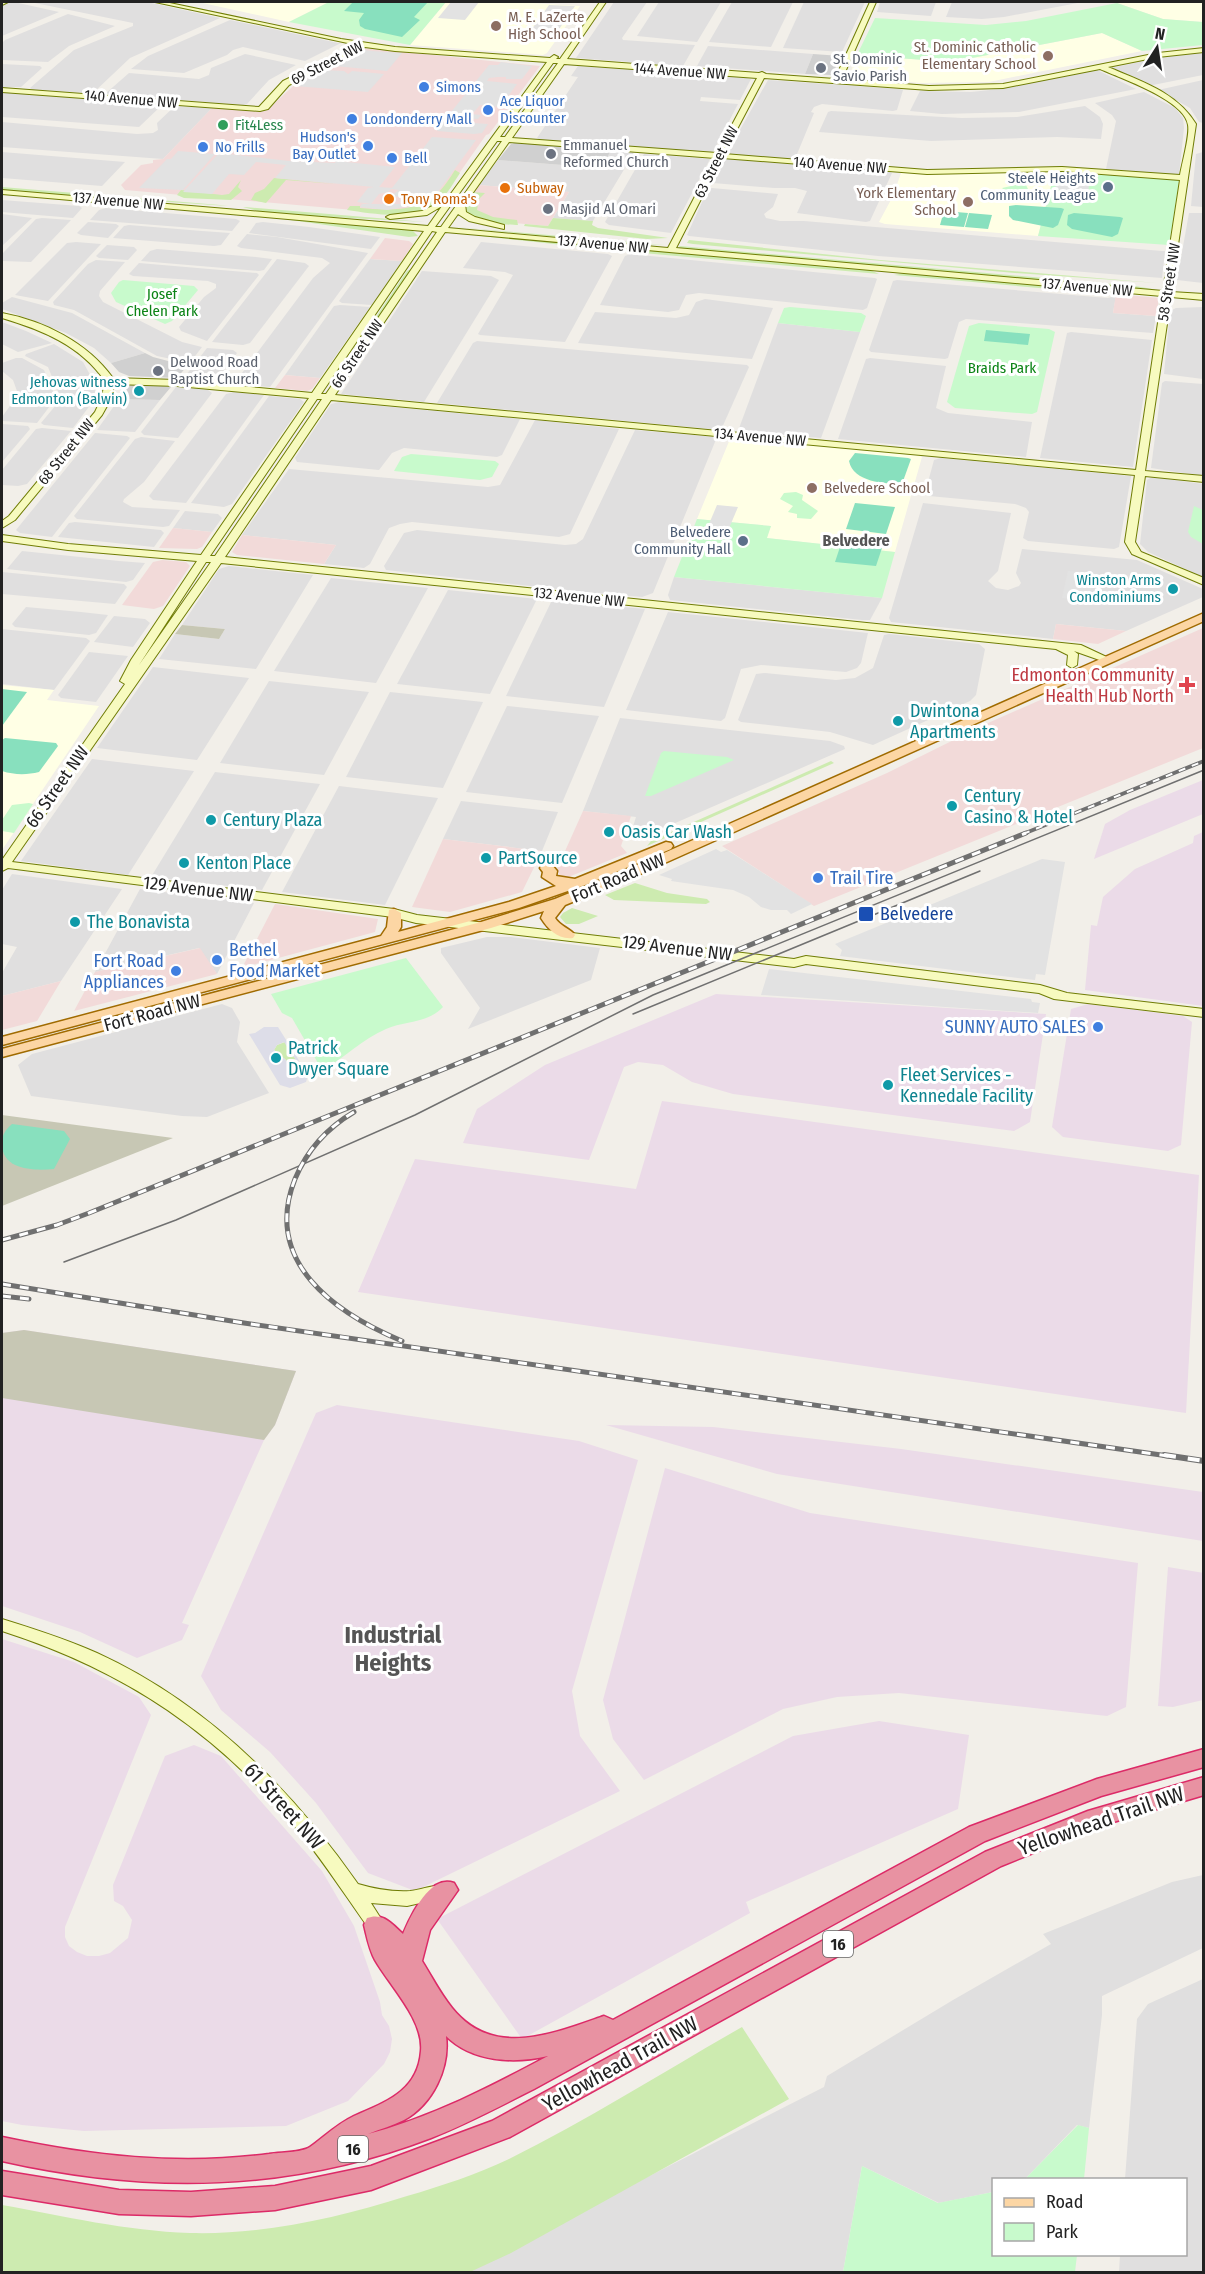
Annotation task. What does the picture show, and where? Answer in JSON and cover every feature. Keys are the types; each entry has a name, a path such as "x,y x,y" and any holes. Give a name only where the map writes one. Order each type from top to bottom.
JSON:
{"highway":[{"name":"Yellowhead Trail NW","path":"2,2149 93,2166 169,2172 253,2168 312,2159 410,2133 466,2110 525,2081 977,1834 1097,1788 1203,1758"},
{"name":"Yellowhead Trail NW","path":"2,2183 119,2202 164,2204 275,2198 371,2178 460,2146 501,2129 546,2106 993,1859 1044,1836 1104,1815 1203,1786"},
{"path":"410,1963 411,1942 415,1932 422,1918 446,1890"},
{"path":"376,1925 399,1946 444,2017 471,2040 500,2050 514,2051 546,2046 646,2013"},
{"path":"312,2159 354,2128 397,2111 413,2098 433,2067 435,2040 433,2029 383,1952 376,1925"}],"main road":[{"name":"Fort Road NW","path":"2,1053 486,925 560,902 633,872 1102,657 1203,606"},
{"name":"Fort Road NW","path":"2,1040 452,922 580,882 1072,665 1102,657 1203,616"},
{"path":"533,898 543,872 547,868 550,872 549,877 554,881 580,882"},
{"path":"560,902 550,912 548,918 551,924 568,935"},
{"path":"386,939 394,927 394,913"}],"street":[{"name":"144 Avenue NW","path":"158,2 183,3 366,43 423,52 761,75"},
{"name":"66 Street NW","path":"112,707 136,660 203,559 461,204 603,2"},
{"path":"838,81 873,2"},
{"name":"144 Avenue NW","path":"366,43 552,60"},
{"name":"69 Street NW","path":"260,109 266,107 286,83 366,43"},
{"name":"66 Street NW","path":"2,866 112,707 148,661 218,560 422,240 559,49 533,57"},
{"name":"144 Avenue NW","path":"562,61 929,88 982,88 1016,84 1150,52 1203,49"},
{"path":"554,73 568,66 587,64"},
{"name":"58 Street NW","path":"1097,65 1167,98 1182,108 1192,124 1193,148 1185,178 1130,542 1137,554 1163,562 1203,582"},
{"name":"63 Street NW","path":"672,247 761,75"},
{"name":"140 Avenue NW","path":"2,90 260,109"},
{"name":"140 Avenue NW","path":"495,139 927,172 1062,169 1185,178"},
{"name":"137 Avenue NW","path":"2,186 1167,291 1203,297"},
{"name":"137 Avenue NW","path":"2,192 322,218 388,220"},
{"path":"388,220 424,213 453,196"},
{"path":"461,204 462,213 472,219 503,227"},
{"path":"322,218 433,224"},
{"path":"388,220 417,230 422,240"},
{"path":"445,226 551,232"},
{"name":"137 Avenue NW","path":"445,226 503,227 672,247"},
{"name":"137 Avenue NW","path":"1167,291 1203,290"},
{"path":"2,315 79,348 99,365 110,381"},
{"name":"134 Avenue NW","path":"110,381 166,382 1203,479"},
{"name":"68 Street NW","path":"2,538 12,518 99,413 107,397 110,381"},
{"name":"68 Street NW","path":"2,525 12,518"},
{"name":"132 Avenue NW","path":"2,538 1055,645 1085,649 1102,657"},
{"path":"1055,645 1072,653 1072,665"},
{"name":"129 Avenue NW","path":"2,866 394,913 409,918 486,925 794,963 801,966 1024,994 1062,995 1203,1013"},
{"name":"61 Street NW","path":"2,1625 52,1640 92,1656 144,1683 175,1703 246,1763 278,1796 306,1828 376,1925"},
{"path":"351,1890 390,1900 409,1900 446,1890"}],"shaded area":[{"path":"9,2 59,12 2,36 2,5"},
{"path":"30,2 147,2 220,18 130,58 93,93 33,90 30,88 74,50 133,26 133,23"},
{"path":"198,2 329,2 289,22"},
{"name":"M. E. LaZerte High School","path":"446,2 516,2 580,6 547,53 543,55 410,45"},
{"path":"451,2 479,2 465,20 438,18"},
{"path":"614,2 647,2 622,38 623,40 695,45 683,66 576,58"},
{"path":"659,2 721,2 697,42 637,36"},
{"path":"732,2 793,2 771,47 709,42"},
{"path":"804,2 865,2 842,52 783,48"},
{"path":"880,2 936,2 931,16 877,12"},
{"path":"952,2 1083,2 982,19 946,17"},
{"path":"1203,2 1203,22 1163,19 1117,3"},
{"path":"549,5 575,6 555,35 529,33"},
{"path":"68,14 115,26 69,46 48,62 2,60 2,43 5,40"},
{"path":"230,20 341,43 305,61 243,47 184,73 131,69 148,56"},
{"name":"St. Dominic Catholic Elementary School","path":"1102,33 1142,51 989,82 921,83 849,77 857,55 951,62"},
{"path":"708,46 813,54 805,74 697,66"},
{"path":"367,48 540,66 486,135 439,202 402,212 365,211 125,190 121,185 141,165 163,159 212,108 266,111 302,78"},
{"path":"365,50 402,53 387,71 335,66"},
{"path":"1203,53 1203,75 1148,86 1111,68 1162,57"},
{"path":"245,54 296,65 269,80 247,104 243,105 105,94 129,73 199,79 209,75 211,68"},
{"path":"813,54 841,56 832,75 805,74"},
{"path":"501,62 532,66 522,79 489,78 487,81 517,84 500,107 480,105 474,112 462,113 481,115 478,119 447,117 489,65 498,65"},
{"path":"2,64 42,68 21,87 2,87"},
{"path":"578,66 751,79 740,100 701,97 700,101 738,104 711,153 537,138 578,77 571,76"},
{"path":"322,70 344,71 348,74 352,71 384,74 368,92 295,86"},
{"path":"1097,70 1136,89 1019,112 942,114 910,111 920,91 971,92 1000,89"},
{"path":"768,80 903,90 897,110 893,111 822,104 814,107 811,112 814,113 795,159 727,153"},
{"path":"1203,80 1203,123 1199,122 1190,108 1158,90"},
{"path":"2,92 162,105 139,127 2,117"},
{"path":"1144,92 1175,108 1183,118 1179,175 1106,169 1116,121 1112,115 1095,103"},
{"path":"175,106 212,108 163,159 2,147 2,122 137,134 153,133 158,130 157,123"},
{"path":"1085,106 1100,117 1103,124 1101,139 1057,137 931,141 819,132 828,112 831,111 962,118 1017,117"},
{"path":"442,121 488,124 482,133 437,131"},
{"path":"432,137 476,140 437,193 420,204 387,210 360,207 362,204 371,204 357,202 368,188 374,187 275,178 286,165 256,162 244,175 229,174 212,194 183,192 219,153 289,161 335,163 336,161 395,167 379,187 392,188","holes":["391,189 399,190 391,196 410,198 408,201 410,202 401,204 371,204 379,194"]},
{"path":"518,142 612,149 601,168 498,160 511,144"},
{"path":"612,149 634,153 593,221 553,218 569,192 478,185 498,160 601,168"},
{"path":"178,151 215,154 183,190 139,188 167,159 171,159"},
{"path":"2,152 125,162 102,186 2,178"},
{"path":"1203,152 1203,207 1191,206 1196,154"},
{"path":"644,154 710,159 671,233 609,225 605,222"},
{"path":"724,160 892,173 870,221 866,222 797,213 807,191 795,188 713,183"},
{"name":"York Elementary School","path":"1055,171 1038,236 879,222 893,196 901,173"},
{"path":"1058,175 1090,180 1088,192 1055,190"},
{"path":"478,185 569,192 548,226 485,219 469,203"},
{"path":"708,189 778,194 773,207 764,214 766,218 780,221 804,221 1165,251 1162,278 878,256 687,235"},
{"path":"2,200 82,208 73,218 2,212"},
{"path":"106,208 240,221 232,231 90,220 99,210"},
{"path":"1189,213 1203,213 1203,283 1177,280"},
{"path":"2,214 32,218 2,246"},
{"path":"36,219 71,220 31,262 2,261 2,254"},
{"path":"88,222 119,226 108,238 77,233"},
{"path":"256,223 380,237 371,249 249,233"},
{"path":"124,226 230,233 221,245 214,246 113,238"},
{"path":"247,234 368,253 270,387 240,384 236,381 313,278 330,263 322,258 237,246"},
{"path":"385,238 409,241 413,244 402,261 370,259"},
{"path":"481,242 612,256 565,342 480,335 478,334 513,275 505,272 463,268"},
{"path":"67,243 101,244 48,301 15,295"},
{"path":"107,245 134,247 137,250 128,260 96,256"},
{"path":"157,249 272,259 264,270 259,271 141,261 150,251"},
{"path":"630,254 877,279 867,308 863,310 699,293 686,295 679,310 668,312 600,305 625,256"},
{"path":"277,259 305,263 309,266 250,343 243,345 212,342"},
{"path":"370,259 402,261 372,305 339,301"},
{"path":"96,260 125,262 100,291 99,296 103,302 182,342 202,347 192,360 176,360 157,356 74,310 54,305 53,302 88,264"},
{"path":"139,263 259,275 207,341 181,331 179,327 204,297 216,288 216,284 208,281 129,274"},
{"path":"422,271 491,276 499,280 424,402 341,394"},
{"path":"893,281 1108,298 1116,296 1113,313 1156,316 1153,333 966,319 959,322 948,358 871,352 869,350"},
{"path":"1116,294 1159,298 1156,316 1113,313"},
{"path":"12,297 72,313 145,353 111,363 94,348 66,333 2,309 2,303"},
{"path":"705,299 773,308 752,359 578,343 595,312 676,318 689,315 696,302"},
{"path":"334,306 370,307 320,378 285,375"},
{"path":"1203,307 1203,379 1164,374 1170,311 1176,308"},
{"path":"2,322 52,343 18,352 2,344"},
{"path":"778,323 860,332 821,438 738,431"},
{"path":"1067,333 1152,340 1133,467 1040,458"},
{"path":"477,341 747,365 749,367 721,430 437,403 473,343"},
{"path":"54,344 83,362 94,382 95,392 91,404 73,428 41,423 61,399 48,367 25,356"},
{"path":"207,348 233,350 237,353 217,380 209,382 183,379"},
{"path":"145,353 187,366 177,378 129,376 119,372 111,363"},
{"path":"22,358 44,370 56,398 37,423 2,421 17,391 13,380 2,371 2,363"},
{"path":"866,359 946,366 936,408 948,413 1032,422 1026,457 838,439"},
{"path":"285,375 320,378 312,389 307,391 275,388"},
{"path":"1165,381 1203,384 1203,476 1151,468 1162,383"},
{"path":"127,385 171,387 160,400 119,399 121,388"},
{"path":"176,387 208,390 212,393 178,438 144,435 141,432"},
{"path":"234,392 264,395 186,503 153,500 149,496 226,394"},
{"path":"269,396 300,399 304,402 232,504 224,507 191,503"},
{"path":"119,399 160,400 135,432 97,430"},
{"path":"339,402 520,419 502,455 497,457 404,448 392,453 379,470 297,462 295,458 331,404"},
{"path":"535,420 619,429 570,534 559,537 412,522 389,528 370,564 364,568 324,564 336,545 242,535 289,469 488,487 500,485"},
{"path":"2,424 28,426 30,429 2,462"},
{"path":"36,429 71,431 27,484 2,485 2,470"},
{"path":"635,430 717,437 653,593 642,597 583,592 386,570 384,566 404,533 417,530 565,545 576,544 583,539"},
{"path":"95,433 130,438 52,537 20,533 16,530"},
{"path":"141,437 175,441 144,482 123,502 132,507 180,510 169,526 77,519 74,516 135,439"},
{"name":"Belvedere School","path":"736,437 917,454 922,457 895,552 766,538 771,526 697,519 730,439"},
{"path":"941,458 1131,476 1119,547 1114,549 1028,541 1023,538 1029,512 1026,508 1015,504 929,496 925,493 934,460"},
{"path":"1152,477 1203,484 1203,577 1148,552 1140,544 1147,480"},
{"path":"923,503 1011,513 998,571 988,581 996,588 1008,590 1021,583 1016,573 1022,549 1137,560 1203,589 1203,597 1126,631 1056,624 1053,639 891,622 889,618"},
{"path":"717,505 738,507 727,533 706,531"},
{"path":"185,511 218,514 222,518 212,532 173,528"},
{"path":"69,523 161,530 164,533 154,547 58,537"},
{"path":"173,528 212,532 202,547 197,549 159,548"},
{"path":"242,535 336,545 324,564 237,555 232,552"},
{"path":"22,551 145,563 133,580 126,582 7,569"},
{"path":"162,560 186,562 190,566 163,606 154,609 122,605 153,562"},
{"path":"229,566 313,575 256,669 159,659 175,634 219,639 225,629 182,625 219,569"},
{"path":"1068,571 1094,573 1089,601 1062,598"},
{"path":"2,572 124,584 127,587 115,604 2,594"},
{"path":"674,577 882,598 870,620 862,620 670,600 668,595"},
{"path":"331,578 428,588 376,683 274,671"},
{"path":"448,590 537,599 490,694 397,684"},
{"path":"552,600 645,609 604,707 506,696"},
{"path":"26,607 108,615 96,633 89,635 15,627 12,624"},
{"path":"668,612 868,633 861,663 857,668 846,672 761,665 741,669 725,718 721,721 626,710"},
{"path":"114,616 145,619 150,623 133,647 94,642"},
{"path":"1056,624 1126,631 1098,644 1053,639"},
{"path":"182,625 225,629 219,639 175,634"},
{"path":"1203,628 1203,748 814,906 722,846 887,773 988,723"},
{"path":"2,629 86,638 90,641 54,690 2,684"},
{"path":"884,635 979,644 985,649 976,695 970,701 873,745 830,732 738,720 756,674 836,680 855,678 873,668"},
{"path":"89,652 128,656 96,702 61,698 58,695"},
{"path":"153,667 249,678 197,760 97,748"},
{"path":"269,681 369,692 324,775 220,763"},
{"path":"2,685 54,690 47,700 99,706 2,850"},
{"path":"390,692 483,702 443,788 346,777"},
{"path":"507,706 599,716 562,803 466,792"},
{"path":"620,718 830,741 844,746 845,749 634,841 630,836 636,817 583,811"},
{"path":"92,759 194,771 128,875 21,861"},
{"path":"215,772 320,784 262,890 151,877"},
{"path":"1203,780 1203,814 1094,859 1105,824 1130,810"},
{"path":"339,786 438,798 385,905 282,892"},
{"path":"461,801 558,812 542,851 443,839"},
{"path":"583,811 631,816 621,846 627,853 566,878 560,876 557,869"},
{"path":"1203,832 1203,1006 1085,990 1091,925 1097,926 1103,897 1135,869 1193,843 1194,836"},
{"path":"443,839 542,851 522,892 450,912 412,907"},
{"path":"716,849 721,852 727,850 812,904 791,914 787,910 771,910 761,907 749,897 733,890 671,881 672,879 659,875"},
{"path":"1042,859 1065,862 1045,975 1036,974 1035,980 840,956 842,950 835,944"},
{"path":"12,874 122,889 61,981 2,996 2,973 17,947 2,944 2,890"},
{"path":"140,889 254,903 217,974 199,948 95,972"},
{"path":"275,904 378,919 375,932 248,966 244,964"},
{"path":"487,937 511,937 600,948 591,980 468,1029 480,1008 441,953 441,948"},
{"path":"200,948 217,974 74,1011 95,972"},
{"path":"769,969 1031,999 1032,1002 1040,1003 1038,1013 761,995"},
{"path":"61,981 37,1021 2,1030 2,996"},
{"path":"716,994 1046,1014 1030,1122 1014,1131 733,1094 692,1082 663,1065 638,1062 624,1067 589,1160 463,1143 477,1109 545,1065"},
{"path":"222,1004 232,1008 240,1022 237,1042 269,1093 207,1117 182,1116 31,1096 18,1065 32,1054"},
{"path":"1088,1004 1183,1016 1192,1022 1181,1145 1168,1151 1063,1137 1052,1127 1071,1009"},
{"name":"Patrick Dwyer Square","path":"264,1027 278,1027 308,1075 306,1082 290,1088 280,1085 249,1034","holes":["284,1042 305,1074 293,1072 286,1060 274,1050 277,1045"]},
{"path":"662,1101 1199,1175 1186,1413 358,1292 415,1159 636,1189"},
{"path":"2,1115 173,1138 2,1206"},
{"path":"24,1330 296,1371 275,1425 264,1440 182,1623 189,1625 182,1640 137,1658 80,1632 2,1606 2,1333"},
{"path":"24,1330 296,1371 275,1425 264,1440 2,1398 2,1333"},
{"path":"337,1405 579,1441 638,1460 572,1691 580,1736 620,1791 415,1891 368,1873 316,1803 270,1752 221,1710 201,1676 316,1413"},
{"path":"606,1425 713,1427 901,1449 1203,1492 1203,1541 777,1474"},
{"path":"665,1468 810,1513 1138,1563 1126,1707 1107,1716 899,1693 837,1697 783,1709 644,1780 613,1739 603,1700"},
{"path":"1168,1567 1204,1573 1203,1700 1173,1707 1158,1706"},
{"path":"2,1639 74,1662 139,1697 151,1715 65,1927 65,1937 69,1946 87,1956 99,1956 110,1953 128,1938 132,1920 123,1906 114,1901 113,1885 165,1756 194,1745 221,1756 322,1871 354,1926 380,2002 382,2015 389,2026 392,2039 390,2052 384,2064 348,2101 286,2126 84,2131 2,2121"},
{"path":"879,1721 969,1735 958,1809 746,1902 750,1913 522,2039 437,1919 793,1736"},
{"path":"1203,1875 1203,1948 1102,1996 1102,2015 1089,2128 1077,2125 1026,2178 992,2178 992,2192 939,2203 862,2166 843,2272 461,2272 824,2087 827,2076 1051,1944 1043,1934 1172,1882"},
{"path":"1203,1979 1203,2272 1119,2272 1120,2256 1187,2256 1187,2178 1125,2178 1137,2019 1148,2004"}],"green space":[{"path":"329,2 446,2 410,45 289,22"},
{"path":"353,2 428,2 414,17 420,20 402,37 360,26 359,20 364,13 344,11"},
{"path":"1117,3 1163,19 1203,22 1203,45 1142,51 1102,33 951,62 857,55 875,18 986,25 1026,21"},
{"path":"455,170 460,173 443,198 431,208 396,215 347,210 350,206 400,209 420,204 438,193"},
{"path":"1055,171 1179,181 1169,245 1038,236"},
{"path":"274,178 335,184 286,180 266,203 251,200 255,193 264,189"},
{"path":"241,180 238,187 242,191 231,200 184,198 177,195 181,190 229,194"},
{"path":"1025,183 1030,193 1039,195 1038,198 1010,199 1008,193 1002,188"},
{"path":"2,187 220,205 228,206 2,191"},
{"path":"472,192 485,193 479,199 477,210 493,217 517,220 518,225 489,222 473,217 465,209"},
{"path":"1009,206 1064,209 1058,225 1053,228 1013,220 1009,216"},
{"path":"243,207 425,222 313,216 258,211"},
{"path":"944,211 968,213 964,227 940,225"},
{"path":"969,213 992,215 988,229 965,227"},
{"path":"1074,213 1123,218 1118,234 1112,237 1072,229 1067,225 1068,215"},
{"path":"263,216 411,229 418,236 409,237"},
{"path":"553,218 593,221 592,225 598,228 668,238 647,239 524,226 525,224 548,226"},
{"path":"455,227 665,245 606,242"},
{"path":"491,234 870,270 879,274 481,236"},
{"path":"689,240 880,260 1157,283 1015,273 693,244 687,243"},
{"path":"680,246 1135,286 1158,290 684,249"},
{"path":"411,269 338,376 336,376 407,271"},
{"path":"905,273 1099,291 1084,292 894,275"},
{"name":"Josef Chelen Park","path":"123,280 194,286 198,290 172,321 165,324 116,302 111,293"},
{"path":"784,308 861,313 866,316 860,332 778,323"},
{"name":"Braids Park","path":"979,323 1049,329 1055,332 1037,412 1032,414 955,408 947,402 969,326"},
{"path":"986,330 1030,334 1028,345 984,341"},
{"path":"855,453 911,459 902,484 887,483 863,478 857,473 849,461"},
{"path":"411,454 495,461 499,464 492,477 480,480 394,471 402,457"},
{"path":"796,492 803,495 802,500 818,511 811,519 797,518 797,514 788,512 793,506 780,499 784,493"},
{"path":"855,503 895,507 886,534 846,529"},
{"path":"1194,506 1203,510 1203,544 1191,537 1188,532"},
{"path":"697,519 771,526 767,538 895,552 882,598 674,577"},
{"path":"844,535 885,539 876,566 835,562"},
{"path":"2,689 27,692 2,726"},
{"path":"5,738 56,743 58,746 39,772 11,773 2,771 2,740"},
{"path":"664,751 727,757 734,760 651,796 645,796 661,753"},
{"path":"831,761 834,763 647,846 651,841"},
{"path":"33,804 14,833 2,831 2,820 12,805"},
{"path":"635,883 667,893 707,899 710,902 706,904 614,900 605,895"},
{"path":"572,908 598,916 579,924 566,924 560,917"},
{"path":"406,958 443,1007 431,1016 393,1026 377,1033 322,1070 292,1018 282,1013 271,994"},
{"path":"285,1042 306,1075 293,1072 286,1060 274,1050 277,1045"},
{"path":"12,1124 64,1131 70,1139 54,1169 29,1169 13,1164 7,1159 3,1153 2,1141 4,1133"},
{"path":"742,2027 789,2099 511,2253 470,2272 2,2272 2,2205 119,2226 190,2233 273,2228 327,2218 433,2188 509,2159 598,2111"},
{"path":"1078,2125 1089,2128 1084,2178 1026,2178"},
{"path":"862,2166 938,2203 992,2192 992,2256 1077,2256 1075,2272 843,2272"}],"tram line":[{"path":"64,1262 176,1220 415,1115 653,995 1204,770"},
{"path":"633,1014 980,871"}],"railway":[{"path":"1023,834 1204,761"},
{"path":"2,1240 57,1225 89,1213 1026,833"},
{"path":"354,1112 335,1125 319,1141 300,1168 287,1209 288,1235 297,1259 311,1281 330,1299 352,1316 402,1341"},
{"path":"2,1284 244,1323 1175,1457"},
{"path":"2,1296 29,1299"},
{"path":"1164,1455 1204,1461"}],"place":[{"name":"M. E. LaZerte High School","path":"496,26"},
{"name":"St. Dominic Catholic Elementary School","path":"1048,56"},
{"name":"St. Dominic Savio Parish","path":"821,68"},
{"name":"Simons","path":"424,87"},
{"name":"Ace Liquor Discounter","path":"488,110"},
{"name":"Londonderry Mall","path":"352,119"},
{"name":"Fit4Less","path":"223,125"},
{"name":"Hudson's Bay Outlet","path":"368,146"},
{"name":"No Frills","path":"203,147"},
{"name":"Emmanuel Reformed Church","path":"551,154"},
{"name":"Bell","path":"392,158"},
{"name":"Steele Heights Community League","path":"1108,187"},
{"name":"Subway","path":"505,188"},
{"name":"Tony Roma's","path":"389,199"},
{"name":"York Elementary School","path":"968,202"},
{"name":"Masjid Al Omari","path":"548,209"},
{"name":"Delwood Road Baptist Church","path":"158,371"},
{"name":"Jehovas witness Edmonton (Balwin)","path":"139,391"},
{"name":"Belvedere School","path":"812,488"},
{"name":"Belvedere Community Hall","path":"743,541"},
{"name":"Winston Arms Condominiums","path":"1173,589"},
{"name":"Edmonton Community Health Hub North","path":"1187,685"},
{"name":"Dwintona Apartments","path":"898,721"},
{"name":"Century Casino & Hotel","path":"952,806"},
{"name":"Century Plaza","path":"211,820"},
{"name":"Oasis Car Wash","path":"609,832"},
{"name":"PartSource","path":"486,858"},
{"name":"Kenton Place","path":"184,863"},
{"name":"Trail Tire","path":"818,878"},
{"name":"Belvedere","path":"866,914"},
{"name":"The Bonavista","path":"75,922"},
{"name":"Bethel Food Market","path":"217,960"},
{"name":"Fort Road Appliances","path":"176,971"},
{"name":"SUNNY AUTO SALES","path":"1098,1027"},
{"name":"Patrick Dwyer Square","path":"276,1058"},
{"name":"Fleet Services - Kennedale Facility","path":"888,1085"}],"district":[{"name":"Belvedere","path":"856,540"},
{"name":"Industrial Heights","path":"393,1649"}]}
